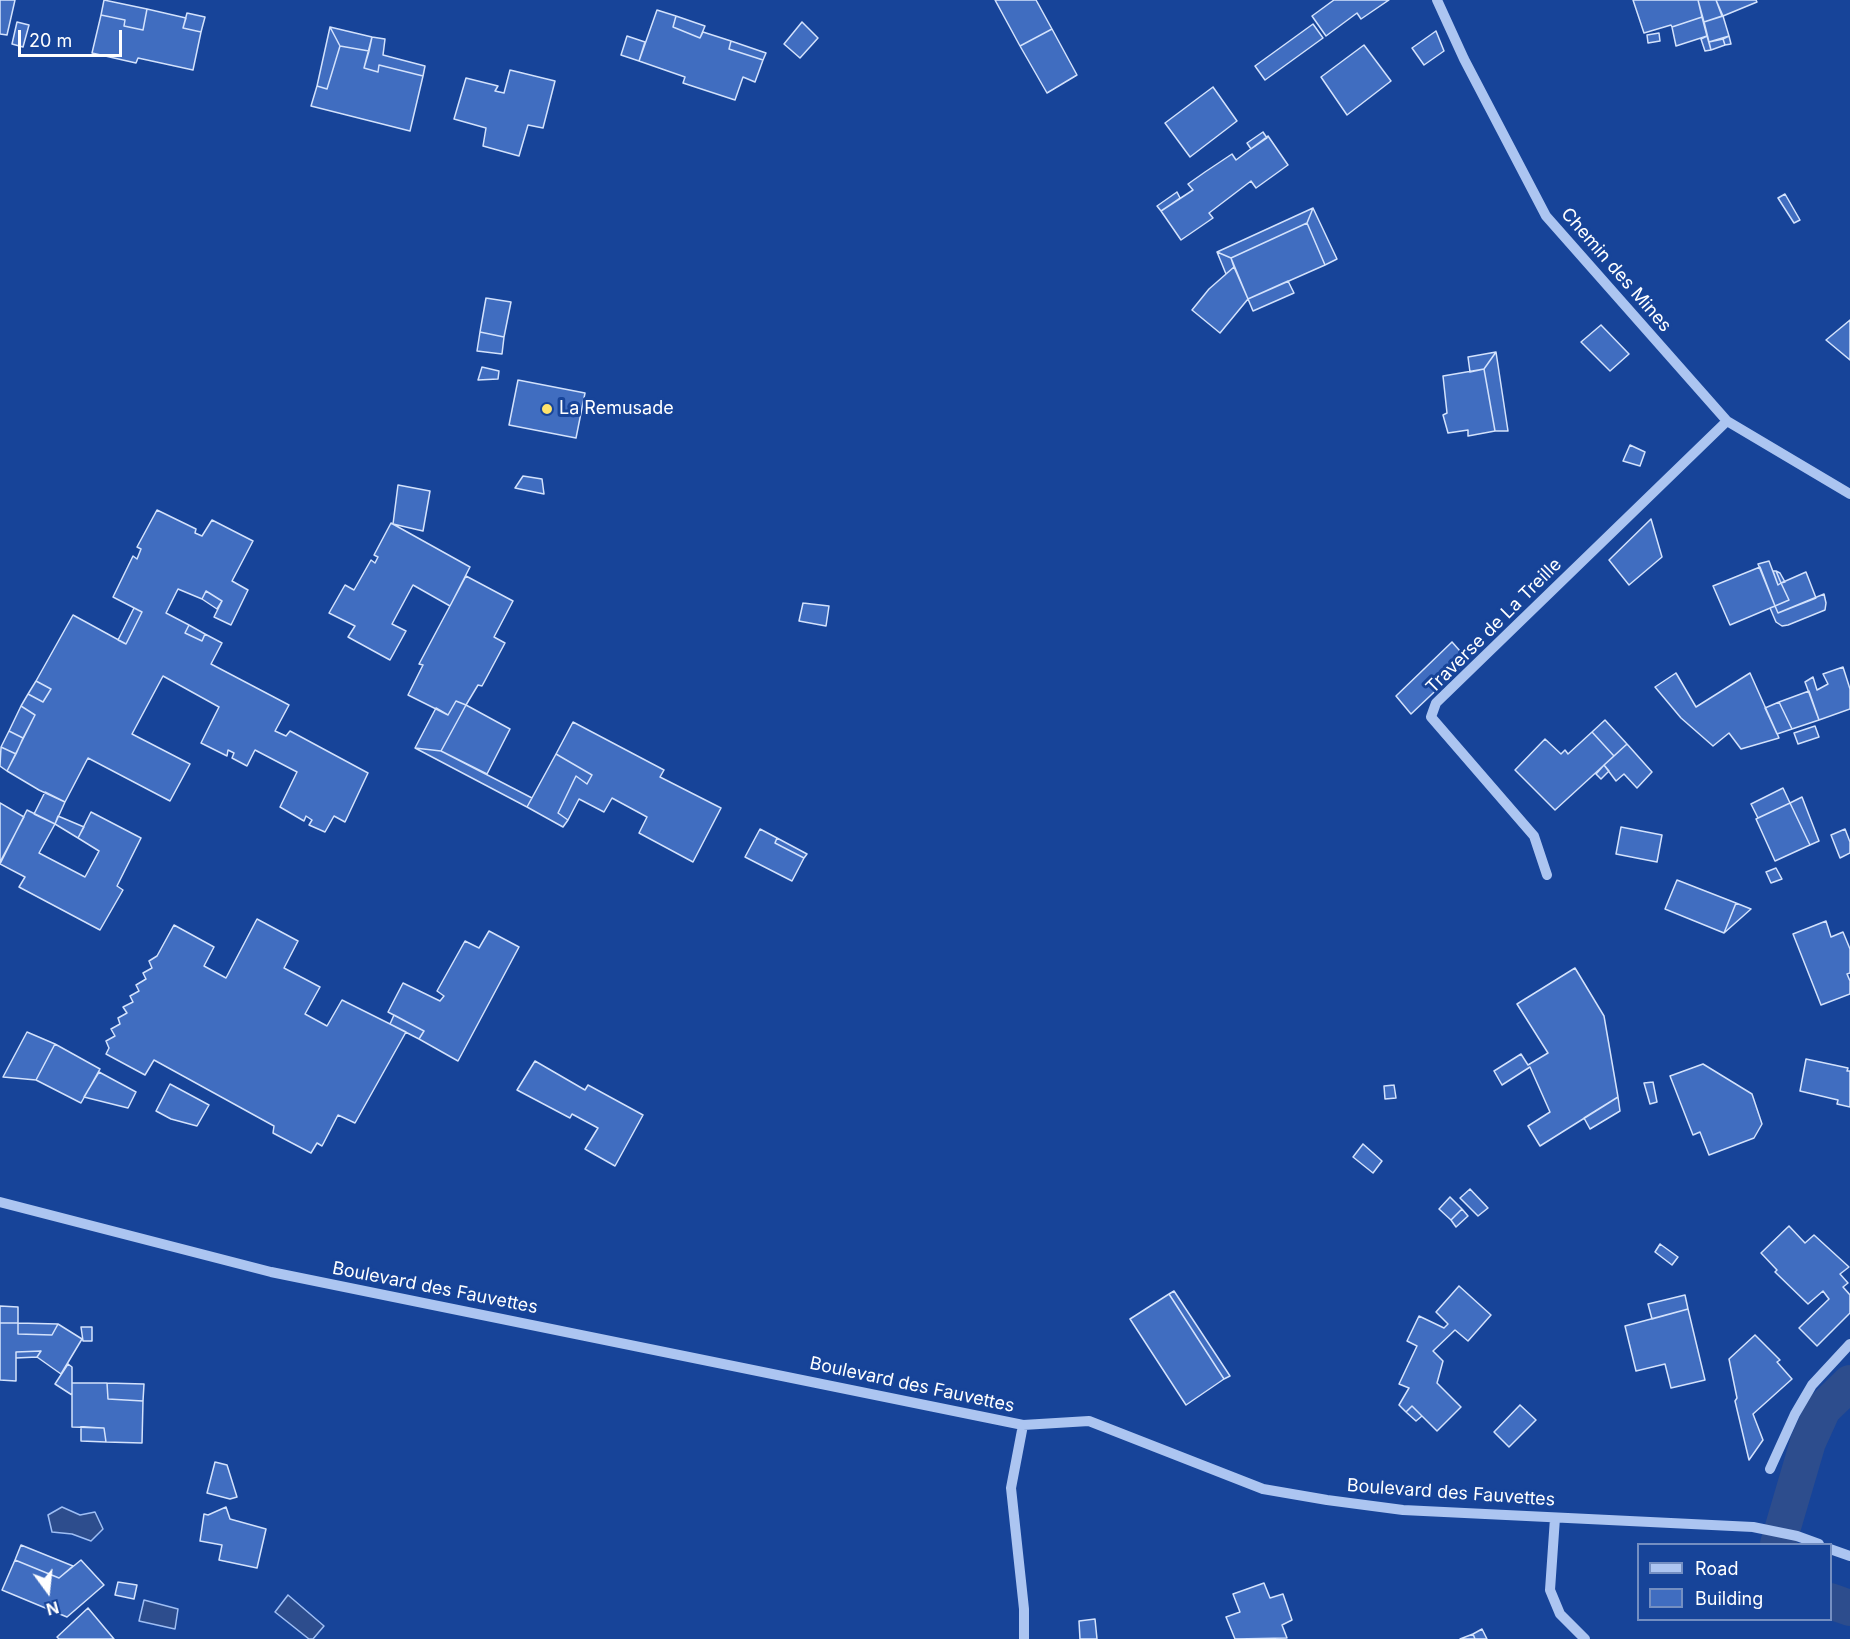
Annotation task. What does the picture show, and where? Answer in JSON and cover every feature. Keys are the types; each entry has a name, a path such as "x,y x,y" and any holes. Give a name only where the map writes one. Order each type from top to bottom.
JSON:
{"street":[{"name":"Chemin des Mines","path":"1437,0 1464,59 1546,216 1727,421 1850,494"},
{"name":"Traverse de La Treille","path":"1547,875 1534,836 1431,717 1437,703 1727,421"},
{"name":"Boulevard des Fauvettes","path":"0,1202 281,1274 1023,1425 1089,1421 1263,1489 1403,1510 1754,1527 1797,1536 1814,1543"},
{"path":"1770,1469 1795,1414 1812,1385 1850,1344"},
{"path":"1023,1425 1011,1488 1024,1609 1024,1639"},
{"path":"1555,1518 1551,1590 1560,1614 1585,1639"},
{"path":"1832,1550 1850,1556"}],"water":[{"path":"62,1507 80,1515 95,1512 103,1529 91,1541 72,1534 52,1532 48,1515"},
{"path":"288,1595 324,1626 313,1639 309,1639 275,1612"},
{"path":"144,1600 178,1609 175,1629 139,1621"}],"building":[{"path":"0,0 15,0 7,35 0,34"},
{"path":"104,0 147,9 143,30 124,26 125,20 101,15"},
{"path":"995,0 1036,0 1052,29 1020,46"},
{"path":"1334,0 1389,0 1361,19 1357,13 1326,36 1312,16"},
{"path":"1633,0 1698,0 1702,17 1644,33"},
{"path":"1698,0 1716,0 1722,16 1704,22"},
{"path":"1716,0 1756,0 1757,2 1723,16"},
{"path":"147,9 186,18 183,28 201,32 193,70 138,58 136,63 92,53 101,15 125,20 124,26 143,30"},
{"path":"657,10 676,16 673,27 700,38 703,32 731,41 729,49 763,60 755,82 743,77 735,100 683,83 685,77 639,61"},
{"path":"187,13 205,17 201,32 183,28"},
{"path":"676,16 705,26 700,38 673,27"},
{"path":"1723,16 1729,36 1709,42 1704,22"},
{"path":"1702,17 1707,36 1676,46 1672,27"},
{"path":"17,22 29,25 23,47 12,44"},
{"path":"802,22 818,38 800,58 784,44"},
{"path":"1313,24 1323,38 1265,80 1255,66"},
{"path":"330,27 340,46 327,89 317,86"},
{"path":"330,27 372,37 369,51 340,46"},
{"path":"1052,29 1077,75 1047,93 1020,46"},
{"path":"1436,31 1444,51 1424,65 1412,48"},
{"path":"1659,33 1660,41 1648,43 1647,35"},
{"path":"627,36 645,42 639,61 621,55"},
{"path":"1707,36 1711,50 1705,51 1701,39"},
{"path":"1729,36 1731,44 1725,45 1723,39"},
{"path":"372,37 385,39 383,55 425,66 423,76 379,65 378,72 364,68"},
{"path":"1723,39 1725,45 1711,50 1709,42"},
{"path":"731,41 766,53 763,60 729,49"},
{"path":"1364,45 1391,81 1347,115 1321,77"},
{"path":"340,46 369,51 364,68 378,72 379,65 423,76 410,131 311,106 317,86 327,89"},
{"path":"510,70 555,81 543,128 528,125 519,156 483,146 486,128 454,119 466,78 498,86 495,91 504,93"},
{"path":"1213,87 1237,121 1190,157 1165,123"},
{"path":"1263,132 1267,138 1251,149 1247,143"},
{"path":"1268,136 1288,165 1256,188 1251,181 1209,213 1213,218 1181,240 1161,211 1193,190 1188,184 1205,172 1232,154 1236,160"},
{"path":"1177,192 1180,198 1161,211 1157,206"},
{"path":"1785,194 1800,220 1794,223 1778,198"},
{"path":"1313,208 1337,259 1325,265 1307,223"},
{"path":"1313,208 1307,223 1231,258 1217,252"},
{"path":"1307,223 1325,265 1248,299 1231,258"},
{"path":"1217,252 1231,258 1234,267 1226,274"},
{"path":"1234,267 1248,299 1220,333 1192,310 1209,289"},
{"path":"1288,281 1294,293 1253,311 1248,299"},
{"path":"486,298 511,302 504,337 480,332"},
{"path":"1850,320 1850,360 1826,340"},
{"path":"1601,325 1629,354 1610,371 1581,342"},
{"path":"480,332 504,337 502,354 477,351"},
{"path":"1496,352 1484,369 1470,372 1468,357"},
{"path":"1496,352 1508,431 1495,431 1484,369"},
{"path":"482,367 499,371 498,379 478,380"},
{"path":"1484,369 1495,431 1468,436 1468,430 1448,433 1443,415 1447,413 1443,376"},
{"name":"La Remusade","path":"518,380 585,393 576,438 509,425"},
{"path":"1630,445 1645,452 1640,466 1623,461"},
{"path":"523,476 542,479 544,494 515,488"},
{"path":"398,485 430,491 423,531 393,524"},
{"path":"157,510 196,529 195,533 202,536 212,520 253,541 232,581 248,590 231,625 214,617 222,601 206,591 202,599 178,589 166,613 189,625 185,633 202,641 205,634 222,643 211,664 289,705 275,731 286,736 290,731 368,773 345,822 334,816 325,832 309,825 312,820 306,816 304,821 280,807 297,772 255,750 247,766 232,758 234,753 228,750 227,756 201,743 219,707 163,676 132,734 190,764 170,801 88,758 65,802 7,771 35,715 21,706 28,694 43,702 51,689 36,681 73,615 126,644 142,612 113,597 133,556 137,559 141,549 137,547"},
{"path":"1651,519 1662,557 1629,585 1609,560"},
{"path":"391,523 470,567 450,606 413,585 392,624 406,631 390,660 348,637 355,626 329,613 345,585 354,590 371,560 375,563 378,557 374,555"},
{"path":"1769,561 1778,585 1781,583 1789,600 1775,606 1758,564"},
{"path":"1760,567 1775,606 1730,625 1713,586"},
{"path":"1773,571 1776,571 1781,583 1778,585"},
{"path":"1776,571 1780,573 1785,582 1781,583"},
{"path":"1806,572 1816,598 1778,613 1775,606 1789,600 1781,583"},
{"path":"466,576 513,601 494,637 505,643 482,686 478,685 466,705 456,701 448,715 408,695 423,665 419,664"},
{"path":"206,591 222,601 217,609 202,599"},
{"path":"1824,594 1825,610 1788,625 1782,626 1776,622 1770,608 1775,606 1778,613"},
{"path":"803,603 829,606 826,626 799,621"},
{"path":"134,608 142,612 126,644 118,640"},
{"path":"189,625 205,634 202,641 185,633"},
{"path":"1452,642 1468,660 1411,714 1396,696"},
{"path":"1843,667 1850,689 1850,709 1819,720 1805,682 1813,677 1817,690 1828,684 1823,674"},
{"path":"1676,673 1696,707 1750,673 1779,738 1741,749 1729,733 1713,746 1681,718 1655,687"},
{"path":"36,681 51,689 43,702 28,694"},
{"path":"1809,691 1819,720 1792,729 1779,702"},
{"path":"456,701 466,705 441,751 415,748 436,708 448,715"},
{"path":"1779,702 1792,729 1777,734 1765,708"},
{"path":"466,705 510,729 487,774 441,751"},
{"path":"21,706 35,715 23,738 9,731"},
{"path":"1605,720 1627,744 1614,756 1592,732"},
{"path":"573,722 664,770 660,777 721,808 693,862 639,833 647,817 612,798 604,812 579,799 568,820 558,813 576,776 587,784 592,775 556,754"},
{"path":"1815,726 1819,737 1798,744 1794,733"},
{"path":"9,731 23,738 16,754 1,747"},
{"path":"1592,732 1614,756 1555,810 1515,770 1545,739 1561,754 1565,750 1568,754"},
{"path":"1627,744 1652,772 1637,788 1624,774 1616,781 1604,765"},
{"path":"1,747 16,754 7,771 0,766"},
{"path":"415,748 441,751 532,798 527,807"},
{"path":"556,754 592,775 587,784 576,776 558,813 568,820 563,827 527,807"},
{"path":"1604,765 1609,771 1601,779 1596,774"},
{"path":"1783,788 1790,803 1758,818 1751,804"},
{"path":"45,792 65,802 55,824 34,814"},
{"path":"1802,797 1819,841 1810,845 1790,803"},
{"path":"0,803 24,817 0,862"},
{"path":"1790,803 1810,845 1775,861 1756,819"},
{"path":"27,810 55,824 39,853 85,877 99,851 78,838 91,812 141,838 117,886 123,890 100,930 19,887 25,877 0,864"},
{"path":"58,816 84,827 78,838 55,824"},
{"path":"1621,827 1662,835 1657,862 1616,854"},
{"path":"760,829 777,838 775,843 804,858 792,881 745,857"},
{"path":"1845,829 1850,842 1850,853 1840,858 1831,835"},
{"path":"777,838 807,854 804,858 775,843"},
{"path":"1776,868 1782,879 1771,883 1766,872"},
{"path":"1677,880 1736,903 1724,933 1665,909"},
{"path":"1736,903 1751,909 1724,933"},
{"path":"257,919 298,941 284,968 320,987 305,1014 327,1026 342,1000 406,1032 355,1123 338,1115 322,1146 317,1143 311,1153 273,1133 274,1126 154,1060 145,1075 106,1054 109,1048 106,1041 115,1036 111,1029 120,1024 118,1018 127,1013 123,1007 133,1002 130,996 139,991 136,985 146,979 143,973 152,968 149,961 157,956 174,925 214,947 204,966 226,978"},
{"path":"1826,921 1831,937 1843,932 1850,949 1850,973 1847,974 1850,981 1850,994 1821,1005 1793,934"},
{"path":"489,931 519,947 458,1061 419,1039 424,1031 388,1012 403,983 440,1001 444,996 437,991 465,941 479,948"},
{"path":"1575,968 1604,1016 1618,1097 1540,1146 1528,1126 1550,1112 1530,1067 1502,1085 1494,1071 1521,1054 1528,1065 1548,1053 1517,1004"},
{"path":"394,1015 424,1031 419,1039 390,1024"},
{"path":"27,1032 55,1044 36,1080 3,1077"},
{"path":"55,1044 100,1069 81,1103 36,1080"},
{"path":"1806,1059 1848,1068 1847,1071 1850,1071 1850,1107 1837,1104 1838,1100 1800,1091"},
{"path":"535,1061 585,1090 588,1085 643,1115 615,1166 585,1149 598,1128 572,1114 570,1118 517,1090"},
{"path":"1703,1064 1752,1094 1762,1124 1754,1138 1709,1155 1700,1132 1693,1135 1670,1076"},
{"path":"99,1072 136,1092 128,1108 84,1097"},
{"path":"1653,1082 1657,1102 1650,1104 1644,1083"},
{"path":"170,1084 209,1105 197,1126 171,1119 156,1111"},
{"path":"1394,1085 1396,1098 1385,1099 1384,1086"},
{"path":"1618,1097 1620,1111 1590,1129 1584,1118"},
{"path":"1363,1144 1382,1161 1373,1173 1353,1157"},
{"path":"1470,1189 1488,1208 1478,1216 1460,1198"},
{"path":"1450,1197 1462,1209 1451,1220 1439,1209"},
{"path":"1462,1209 1468,1216 1456,1227 1451,1220"},
{"path":"1789,1226 1805,1243 1814,1235 1849,1267 1840,1274 1848,1283 1843,1287 1850,1295 1850,1313 1817,1346 1799,1328 1829,1299 1823,1291 1808,1304 1775,1272 1777,1270 1761,1253"},
{"path":"1660,1244 1678,1257 1672,1265 1655,1252"},
{"path":"1459,1286 1491,1315 1468,1341 1455,1330 1433,1351 1443,1361 1437,1383 1461,1407 1437,1431 1412,1406 1406,1412 1399,1405 1409,1388 1399,1384 1417,1346 1407,1341 1419,1316 1444,1328 1448,1324 1436,1312"},
{"path":"1174,1291 1230,1376 1224,1379 1169,1294"},
{"path":"1169,1294 1224,1379 1186,1405 1130,1319"},
{"path":"1685,1295 1688,1309 1652,1319 1648,1304"},
{"path":"0,1306 18,1307 18,1323 0,1323"},
{"path":"1688,1309 1705,1380 1671,1388 1665,1364 1636,1371 1625,1326"},
{"path":"0,1323 18,1323 18,1334 52,1335 58,1324 82,1339 61,1374 37,1357 41,1351 16,1352 16,1381 0,1380"},
{"path":"18,1323 58,1324 52,1335 18,1334"},
{"path":"81,1327 92,1327 92,1341 83,1341"},
{"path":"1755,1335 1780,1360 1777,1362 1792,1379 1753,1414 1763,1440 1749,1460 1735,1401 1737,1398 1729,1359"},
{"path":"41,1351 37,1357 16,1358 16,1352"},
{"path":"68,1364 72,1367 72,1395 55,1384"},
{"path":"72,1383 107,1383 108,1399 143,1401 142,1443 106,1442 104,1428 72,1427"},
{"path":"107,1383 144,1384 143,1401 108,1399"},
{"path":"1520,1405 1536,1420 1509,1447 1494,1432"},
{"path":"1412,1406 1422,1416 1416,1421 1406,1412"},
{"path":"81,1427 104,1428 106,1442 81,1441"},
{"path":"215,1462 227,1465 237,1497 230,1499 207,1493"},
{"path":"226,1507 230,1519 266,1529 257,1568 219,1560 222,1545 200,1541 204,1514 208,1515"},
{"path":"21,1545 73,1566 59,1578 15,1560"},
{"path":"15,1560 59,1578 81,1560 104,1585 67,1617 2,1590"},
{"path":"118,1582 137,1585 134,1599 115,1595"},
{"path":"1264,1583 1270,1598 1283,1594 1292,1620 1282,1625 1287,1638 1235,1639 1226,1617 1240,1612 1233,1594"},
{"path":"88,1608 114,1639 59,1639 57,1637"},
{"path":"1095,1619 1097,1639 1080,1639 1079,1621"},
{"path":"1482,1629 1487,1639 1475,1639 1473,1634"},
{"path":"1473,1634 1475,1639 1460,1639"}],"waterway":[{"path":"1778,1543 1808,1442 1823,1409 1850,1383"},
{"path":"1832,1602 1850,1608"}],"place":[{"name":"La Remusade","path":"547,409"}]}
